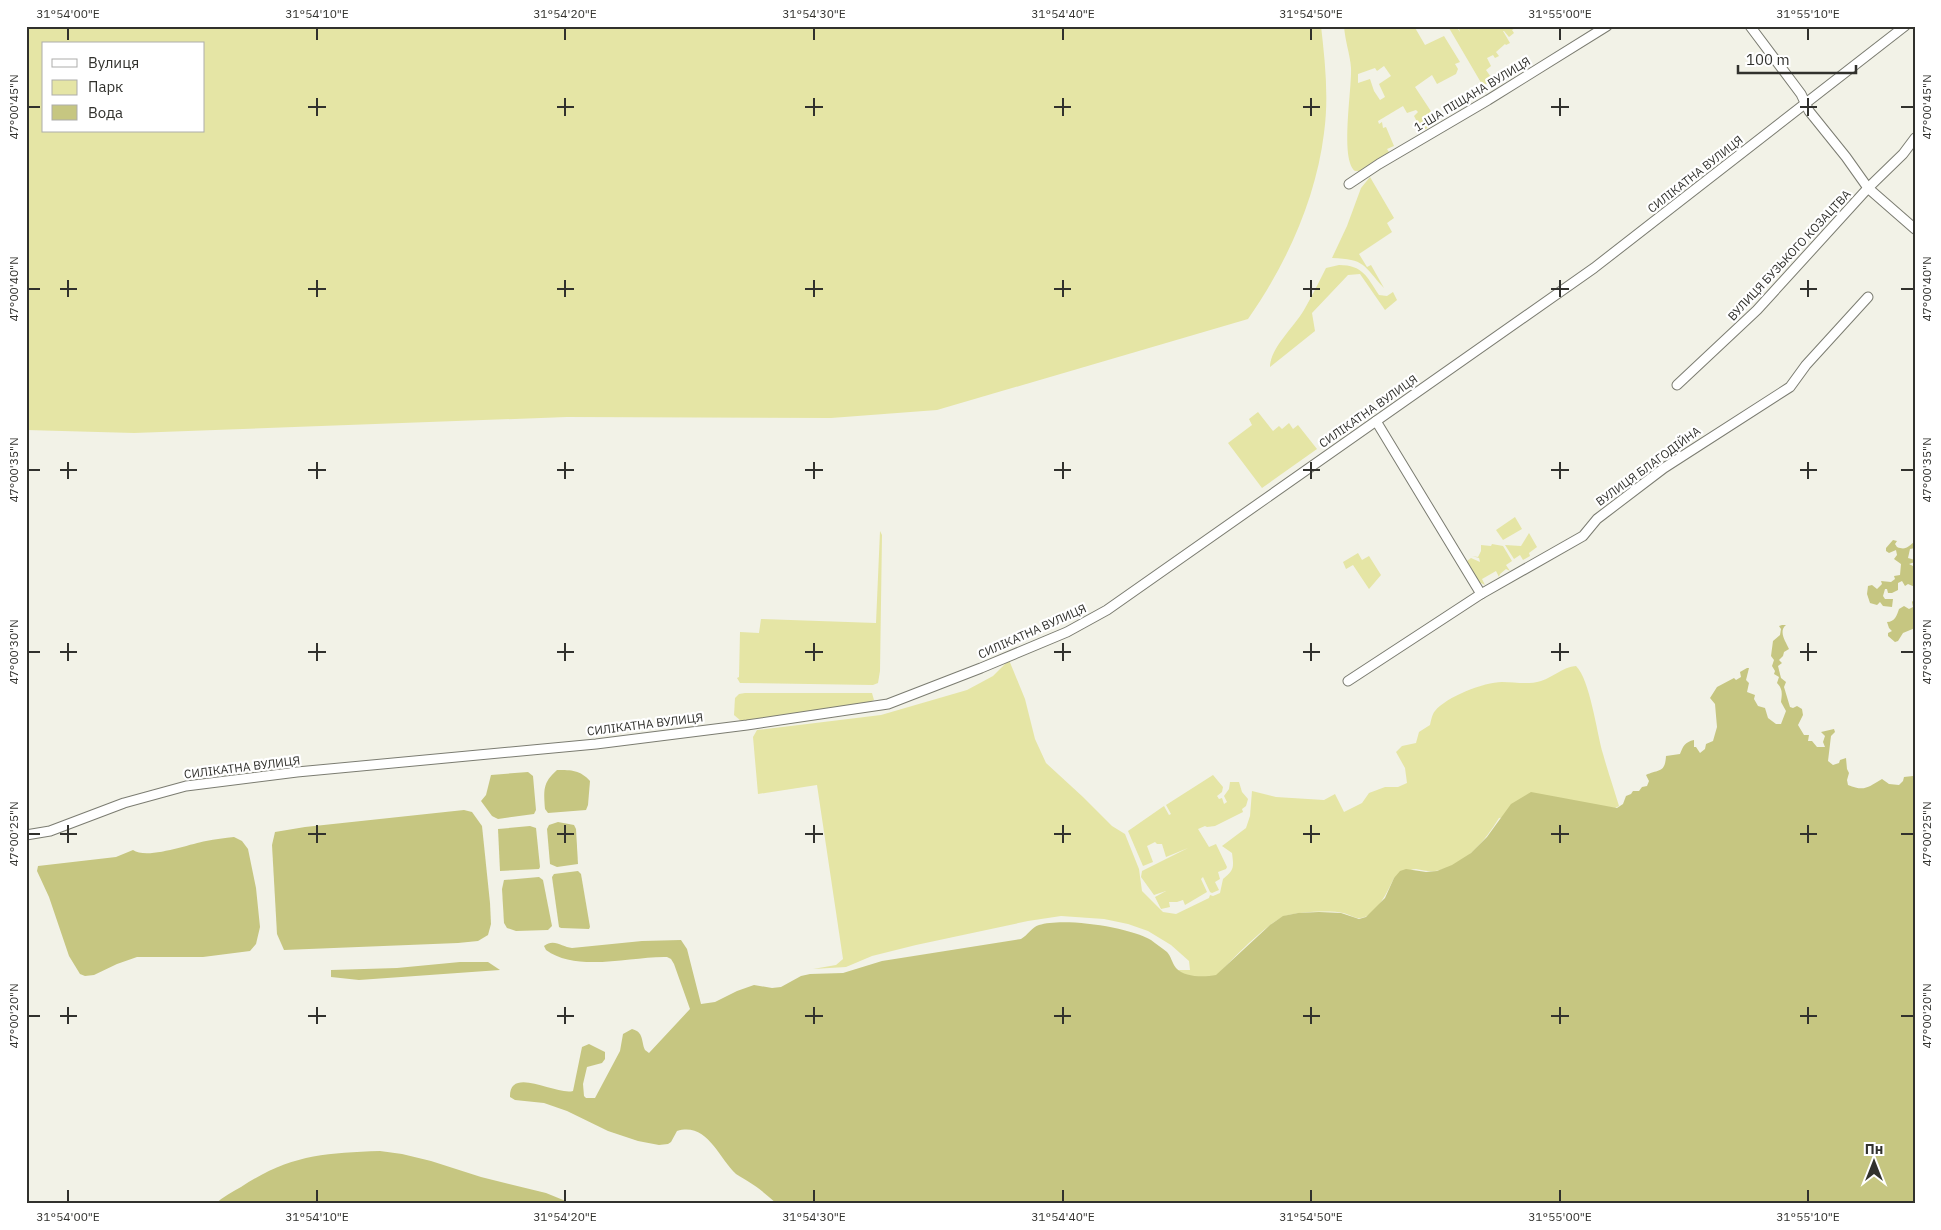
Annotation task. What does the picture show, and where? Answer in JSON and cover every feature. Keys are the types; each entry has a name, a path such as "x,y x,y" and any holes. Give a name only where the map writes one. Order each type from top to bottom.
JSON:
{"street":[{"name":"1-ША ПІЩАНА ВУЛИЦЯ","path":"1349,184 1607,26"},
{"path":"1750,26 1801,94 1809,112 1846,157 1868,188 1915,228"},
{"name":"СИЛІКАТНА ВУЛИЦЯ","path":"26,835 50,832 124,803 186,786 307,771 596,744 747,725 895,701 1067,632 1107,610 1594,268 1905,26"},
{"name":"ВУЛИЦЯ БУЗЬКОГО КОЗАЦТВА","path":"1677,385 1757,310 1868,188 1903,154 1915,138"},
{"name":"ВУЛИЦЯ БЛАГОДІЙНА","path":"1348,681 1481,594 1583,536 1596,519 1638,490 1664,468 1790,387 1806,365 1868,297"},
{"path":"1376,421 1481,594"}],"green space":[{"path":"26,26 1321,26 1326,106 1320,158 1306,207 1287,254 1248,319 937,410 831,418 567,417 134,433 26,430"},
{"path":"1344,26 1414,26 1425,45 1444,36 1460,62 1455,64 1458,69 1456,74 1437,84 1432,75 1415,87 1438,122 1422,131 1414,116 1418,112 1416,110 1407,113 1403,106 1378,121 1379,124 1382,122 1383,128 1386,127 1394,146 1387,149 1389,152 1362,169 1362,171 1355,171 1348,153 1351,68","holes":["1384,66 1391,76 1379,84 1385,97 1380,100 1374,91 1370,79 1358,83 1358,74 1375,68 1377,71"]},
{"path":"1456,26 1460,32 1459,29 1464,26 1518,26 1512,30 1514,33 1509,37 1503,31 1510,43 1505,44 1496,52 1499,56 1495,58 1493,55 1487,58 1491,66 1486,70 1493,80 1483,86 1449,28"},
{"path":"1370,177 1394,218 1387,223 1392,232 1359,254 1367,267 1371,265 1384,288 1367,269 1357,262 1332,258 1347,226 1361,188"},
{"path":"1339,265 1354,267 1364,273 1379,295 1387,296 1393,292 1397,300 1385,310 1360,274 1348,275 1312,313 1315,331 1270,367 1274,352 1304,310 1326,268"},
{"path":"1258,412 1273,431 1279,426 1282,429 1289,423 1293,429 1298,425 1317,449 1262,488 1228,443 1252,425 1249,419"},
{"path":"1515,517 1522,529 1503,540 1496,530"},
{"path":"880,531 882,535 880,671 878,683 873,685 740,683 737,678 739,677 740,632 759,633 761,619 876,623"},
{"path":"1529,533 1537,547 1529,553 1530,556 1523,560 1520,555 1514,559 1505,545 1521,546"},
{"path":"1492,544 1503,546 1512,561 1506,565 1510,571 1506,569 1499,577 1496,571 1482,579 1485,585 1479,582 1467,561 1471,558 1480,562 1479,558 1472,556 1478,557 1481,545 1491,546"},
{"path":"1358,553 1362,560 1369,556 1381,575 1369,589 1353,565 1346,569 1343,562"},
{"path":"1009,660 1025,699 1035,739 1046,763 1112,826 1125,834 1139,869 1142,891 1163,912 1176,914 1209,898 1210,895 1213,896 1220,893 1223,879 1231,871 1233,865 1232,853 1222,846 1246,828 1250,816 1252,791 1276,797 1324,800 1335,794 1344,812 1362,803 1369,793 1385,787 1398,787 1407,783 1405,768 1396,752 1402,746 1416,743 1419,732 1430,725 1433,714 1440,706 1466,691 1485,685 1502,682 1536,682 1546,679 1566,668 1576,666 1581,673 1589,694 1603,754 1619,806 1615,808 1499,818 1480,844 1464,859 1446,869 1428,871 1413,869 1394,878 1377,908 1367,916 1359,918 1337,912 1314,912 1285,916 1277,920 1243,948 1206,989 1177,970 1190,970 1189,961 1171,945 1148,931 1104,919 1061,916 1028,921 916,945 872,956 846,967 813,969 836,965 843,959 817,785 758,794 753,737 757,730 881,715 967,690 993,676"},
{"path":"872,693 874,700 741,721 734,715 735,698 739,694"},
{"path":"1213,775 1223,787 1222,792 1217,796 1219,799 1222,798 1224,804 1227,802 1224,796 1229,789 1230,782 1239,782 1242,792 1248,799 1246,806 1242,809 1243,812 1215,826 1205,826 1198,829 1209,847 1216,844 1227,867 1218,872 1220,879 1215,882 1219,890 1210,892 1203,877 1201,879 1207,892 1185,905 1183,900 1169,902 1170,907 1161,909 1155,897 1166,891 1154,895 1141,877 1142,871 1188,848 1166,857 1162,844 1155,842 1147,846 1153,862 1143,866 1128,831 1164,806 1169,815 1171,814 1166,805"}],"water":[{"path":"1893,540 1897,541 1895,544 1897,547 1903,548 1915,541 1915,548 1910,549 1908,558 1915,560 1915,562 1909,564 1915,567 1915,587 1908,584 1905,586 1902,581 1898,583 1898,590 1892,593 1888,593 1887,589 1885,589 1883,596 1885,599 1893,599 1892,607 1883,606 1880,602 1877,605 1870,603 1867,594 1868,586 1872,585 1877,589 1882,584 1881,581 1891,582 1895,579 1894,576 1900,575 1901,564 1894,559 1897,555 1896,550 1889,553 1886,551 1886,548"},
{"path":"1915,598 1915,628 1903,633 1898,641 1895,642 1888,636 1888,633 1892,631 1887,622 1894,619 1899,609 1904,606 1909,609 1913,607 1912,602"},
{"path":"1786,625 1783,633 1789,649 1784,652 1779,660 1782,663 1778,666 1781,678 1786,682 1784,687 1790,707 1797,706 1802,709 1803,715 1798,725 1804,735 1809,735 1808,741 1812,741 1817,747 1825,747 1823,742 1825,736 1821,732 1834,729 1835,732 1831,736 1828,761 1833,765 1846,758 1849,773 1848,785 1863,788 1882,779 1889,784 1899,785 1904,777 1913,776 1915,771 1915,1204 777,1204 736,1174 711,1143 704,1136 696,1132 687,1130 677,1131 671,1142 659,1145 638,1141 608,1131 567,1111 544,1103 515,1100 510,1097 512,1088 517,1083 525,1082 556,1090 573,1091 582,1047 589,1044 605,1052 605,1059 602,1063 587,1067 583,1084 584,1096 586,1098 595,1098 620,1051 623,1034 632,1029 639,1032 645,1050 649,1053 690,1009 674,964 667,957 605,962 573,961 559,957 546,950 544,946 551,943 572,948 642,941 681,940 687,949 701,1004 715,1002 754,985 772,988 781,987 801,976 810,974 843,973 882,961 1021,939 1039,925 1064,922 1113,927 1141,935 1163,949 1176,968 1184,974 1216,975 1270,925 1283,916 1319,912 1341,913 1359,919 1366,917 1385,898 1394,878 1400,871 1406,869 1426,872 1437,871 1452,865 1471,853 1487,837 1511,804 1531,792 1617,808 1623,804 1626,796 1633,791 1639,791 1642,787 1647,786 1649,781 1646,775 1660,770 1664,766 1666,756 1680,754 1688,742 1694,740 1694,747 1700,753 1705,749 1706,744 1713,741 1717,727 1715,704 1710,698 1717,687 1734,678 1736,680 1741,677 1740,672 1747,668 1749,668 1746,680 1749,683 1747,692 1755,695 1754,699 1758,706 1765,708 1768,718 1776,724 1781,724 1786,711 1781,702 1782,694 1777,683 1779,677 1774,674 1775,671 1772,666 1774,660 1771,656 1773,641 1780,635 1781,629 1779,626"},
{"path":"557,770 575,771 590,781 586,810 548,813 545,809 546,783"},
{"path":"528,772 533,776 536,810 534,814 498,819 492,816 481,801 486,795 491,775"},
{"path":"464,810 472,812 482,826 490,903 491,924 488,935 478,941 458,943 284,950 277,934 272,845 275,832"},
{"path":"558,822 574,825 576,829 578,864 557,867 550,864 547,829 549,825"},
{"path":"530,826 536,828 539,869 500,871 498,829"},
{"path":"234,837 242,841 248,849 256,888 260,927 256,944 250,951 203,957 137,957 94,975 85,976 80,974 69,956 49,897 37,871 38,866 116,857 133,850 139,853 158,852 209,840"},
{"path":"578,871 581,874 590,927 589,929 561,928 559,927 552,877 554,874"},
{"path":"539,877 543,880 552,926 548,930 516,931 507,928 504,923 502,889 504,880"},
{"path":"460,962 488,962 500,970 359,980 331,977 331,970 397,968"},
{"path":"380,1151 431,1161 481,1177 546,1193 573,1204 215,1204 259,1176 291,1162 324,1155"}]}
